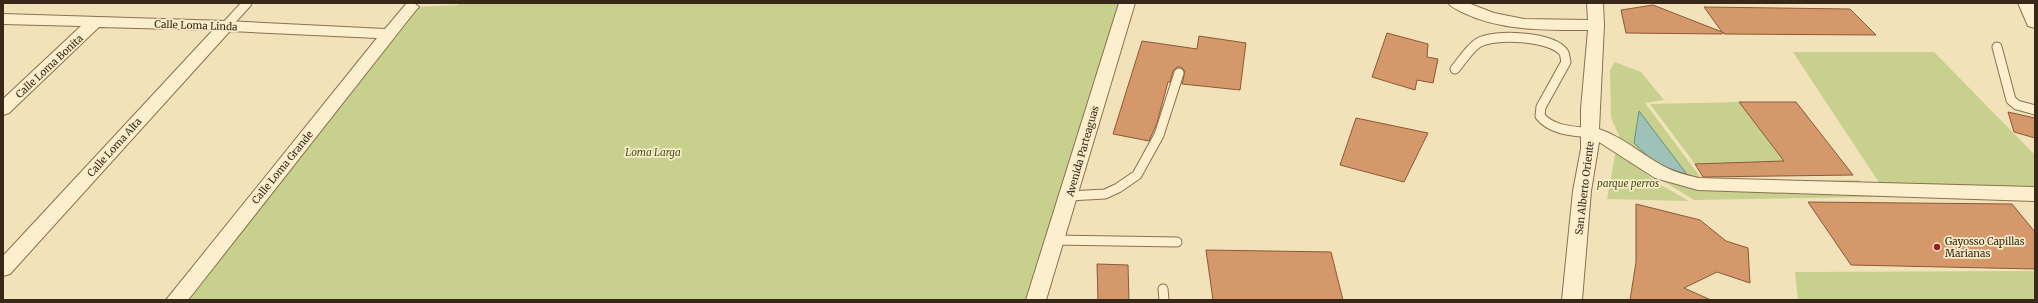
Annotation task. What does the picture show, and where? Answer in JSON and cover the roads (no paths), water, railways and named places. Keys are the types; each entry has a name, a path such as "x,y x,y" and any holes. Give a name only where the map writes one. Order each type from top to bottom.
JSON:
{"street":[{"name":"Avenida Parteaguas","path":"1036,300 1127,3"},
{"path":"1456,3 1476,14 1509,23 1527,25 1596,25"},
{"name":"San Alberto Oriente","path":"1572,300 1582,191 1590,149 1590,109 1596,25 1595,3"},
{"path":"2027,3 2035,22"},
{"name":"Calle Loma Grande","path":"176,300 411,7"},
{"name":"Calle Loma Linda","path":"3,20 226,26 389,34"},
{"name":"Calle Loma Bonita","path":"3,108 94,23"},
{"name":"Calle Loma Alta","path":"3,269 226,26"},
{"path":"1591,133 1612,140 1651,168 1663,174 1679,180 1698,184 2035,194"}],"lane":[{"path":"226,26 247,3"},
{"path":"1456,69 1482,40 1505,37 1538,40 1550,43 1563,52 1566,57 1566,62 1542,107 1540,116 1545,122 1556,126 1591,133"},
{"path":"1997,47 2011,100 2017,105 2035,110"},
{"path":"1069,196 1105,194 1118,188 1137,175 1159,135 1179,73"},
{"path":"1054,240 1177,242"},
{"path":"1163,289 1164,300"}],"water":[{"path":"1639,111 1692,181 1668,175 1634,143"}],"place":[{"name":"Gayosso Capillas Marianas","path":"1937,247"}],"park label":[{"name":"Loma Larga","path":"653,152"},
{"name":"parque perros","path":"1628,183"}]}
